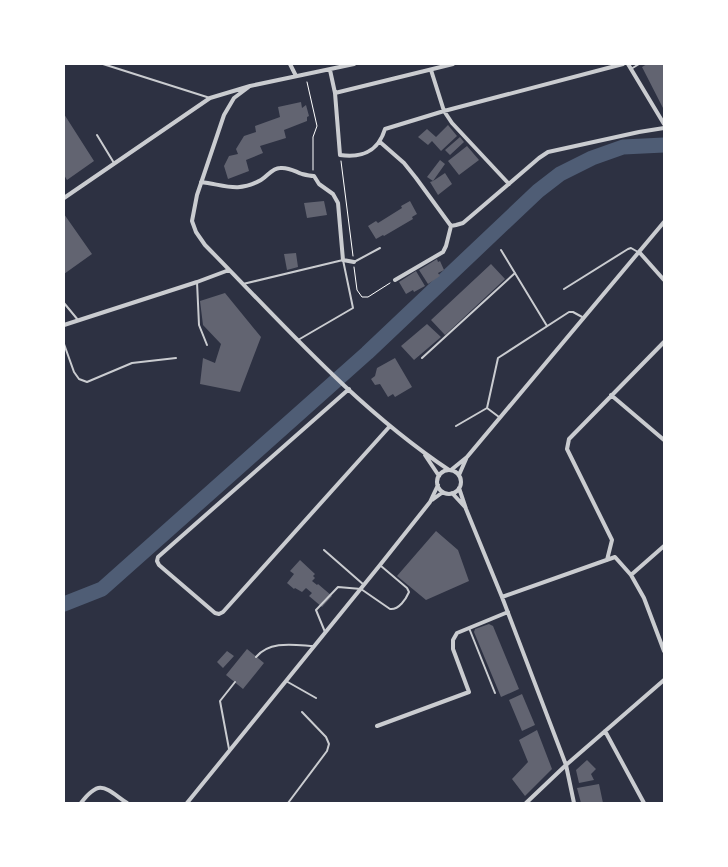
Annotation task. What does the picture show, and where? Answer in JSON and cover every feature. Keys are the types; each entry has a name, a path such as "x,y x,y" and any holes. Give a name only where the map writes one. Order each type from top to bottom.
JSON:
{"street":[{"path":"290,64 296,76"},
{"path":"64,196 210,98 250,86 354,64"},
{"path":"335,93 453,64"},
{"path":"330,70 335,93 340,155 351,157 364,154 375,148 380,142 384,129 444,111 623,64"},
{"path":"628,64 664,124"},
{"path":"431,70 444,111 452,123 509,184"},
{"path":"250,86 234,98 224,115 194,208 192,221 196,232 205,245 242,284 327,370 390,426 424,453 456,472 461,481 457,491 447,494 440,490 438,485"},
{"path":"451,226 463,223 548,152 664,128"},
{"path":"380,142 404,163 451,226"},
{"path":"201,182 222,187 237,187 264,179 278,168 290,168 303,175 314,176 319,184 333,194 338,203 343,260 354,262"},
{"path":"186,803 430,502 441,473 450,470 467,457 640,253 664,222"},
{"path":"395,280 443,252 451,226"},
{"path":"640,253 664,280"},
{"path":"64,325 229,270"},
{"path":"607,560 612,540 567,448 569,439 664,342"},
{"path":"349,389 158,557 159,565 215,612 219,614 223,612 390,426"},
{"path":"611,395 664,440"},
{"path":"424,453 439,476"},
{"path":"459,475 467,457"},
{"path":"459,488 566,765 574,803"},
{"path":"430,502 444,492"},
{"path":"452,493 466,509"},
{"path":"631,575 664,546"},
{"path":"502,597 615,557 631,575 644,598 664,651"},
{"path":"376,726 470,692 453,649 453,640 457,633 508,612"},
{"path":"526,803 566,765 664,680"},
{"path":"605,731 644,803"},
{"path":"81,803 96,788 105,788 126,803"}],"lane":[{"path":"103,64 210,98"},
{"path":"631,69 640,64"},
{"path":"97,135 114,163"},
{"path":"354,262 380,248"},
{"path":"564,289 628,249 631,248 640,253"},
{"path":"500,250 547,326"},
{"path":"242,284 343,260 353,308 298,340"},
{"path":"422,358 515,273"},
{"path":"197,282 199,326 207,346"},
{"path":"64,303 78,320"},
{"path":"456,426 487,408 498,358 569,312 584,318"},
{"path":"64,344 74,372 79,379 87,382 132,363 176,358"},
{"path":"487,408 499,418"},
{"path":"324,550 362,587 390,609 398,608 409,592 407,588 380,565"},
{"path":"325,632 316,610 338,587 362,587"},
{"path":"468,628 495,693"},
{"path":"256,656 261,651 277,645 314,646"},
{"path":"286,681 316,698"},
{"path":"229,751 220,701 235,682"},
{"path":"288,803 327,751 329,744 326,737 302,712"}],"path":[{"path":"305,74 317,126 313,137 312,166 314,176"},
{"path":"340,155 357,290 362,297 368,297 395,280"}],"building":[{"path":"647,64 664,64 664,110 642,67"},
{"path":"301,102 302,108 306,105 309,116 307,121 284,130 286,138 260,146 263,153 246,160 249,171 228,179 224,166 229,156 238,154 236,149 244,136 256,132 255,126 280,117 278,107"},
{"path":"64,114 94,161 67,180 64,175"},
{"path":"448,125 457,136 441,151 432,141 428,145 418,137 427,129 436,137"},
{"path":"460,137 464,142 450,155 445,150"},
{"path":"467,146 479,160 459,175 448,161"},
{"path":"440,160 445,164 433,181 427,177"},
{"path":"445,173 452,184 438,195 430,182"},
{"path":"324,201 327,215 307,218 304,203"},
{"path":"410,201 417,214 412,217 413,219 376,239 368,226 376,221 378,223"},
{"path":"64,214 92,254 64,274"},
{"path":"296,253 298,267 287,270 284,254"},
{"path":"437,259 444,270 438,273 440,276 428,284 419,270"},
{"path":"491,264 505,279 445,335 431,320"},
{"path":"416,271 425,286 406,294 399,282"},
{"path":"225,293 261,337 240,392 200,384 203,358 215,363 221,344 203,325 200,301"},
{"path":"427,324 441,337 414,360 401,346"},
{"path":"395,358 412,387 395,397 393,394 388,397 380,384 375,385 371,379 375,376 377,368"},
{"path":"436,531 458,550 469,581 426,600 397,576"},
{"path":"300,560 315,574 313,576 315,578 312,581 332,596 322,607 309,596 312,593 306,588 302,592 294,589 287,583 294,574 290,571"},
{"path":"489,624 493,626 519,689 501,697 474,632 475,629"},
{"path":"247,649 264,663 243,689 226,675"},
{"path":"227,651 234,656 223,668 217,662"},
{"path":"522,694 535,725 522,731 509,700"},
{"path":"537,730 552,769 525,796 512,779 528,762 519,740"},
{"path":"587,760 596,769 591,774 594,780 579,783 576,770"},
{"path":"599,784 603,803 581,803 577,788"}],"waterway":[{"path":"64,604 102,589 367,353 538,191 560,174 592,158 623,147 664,145"}]}
